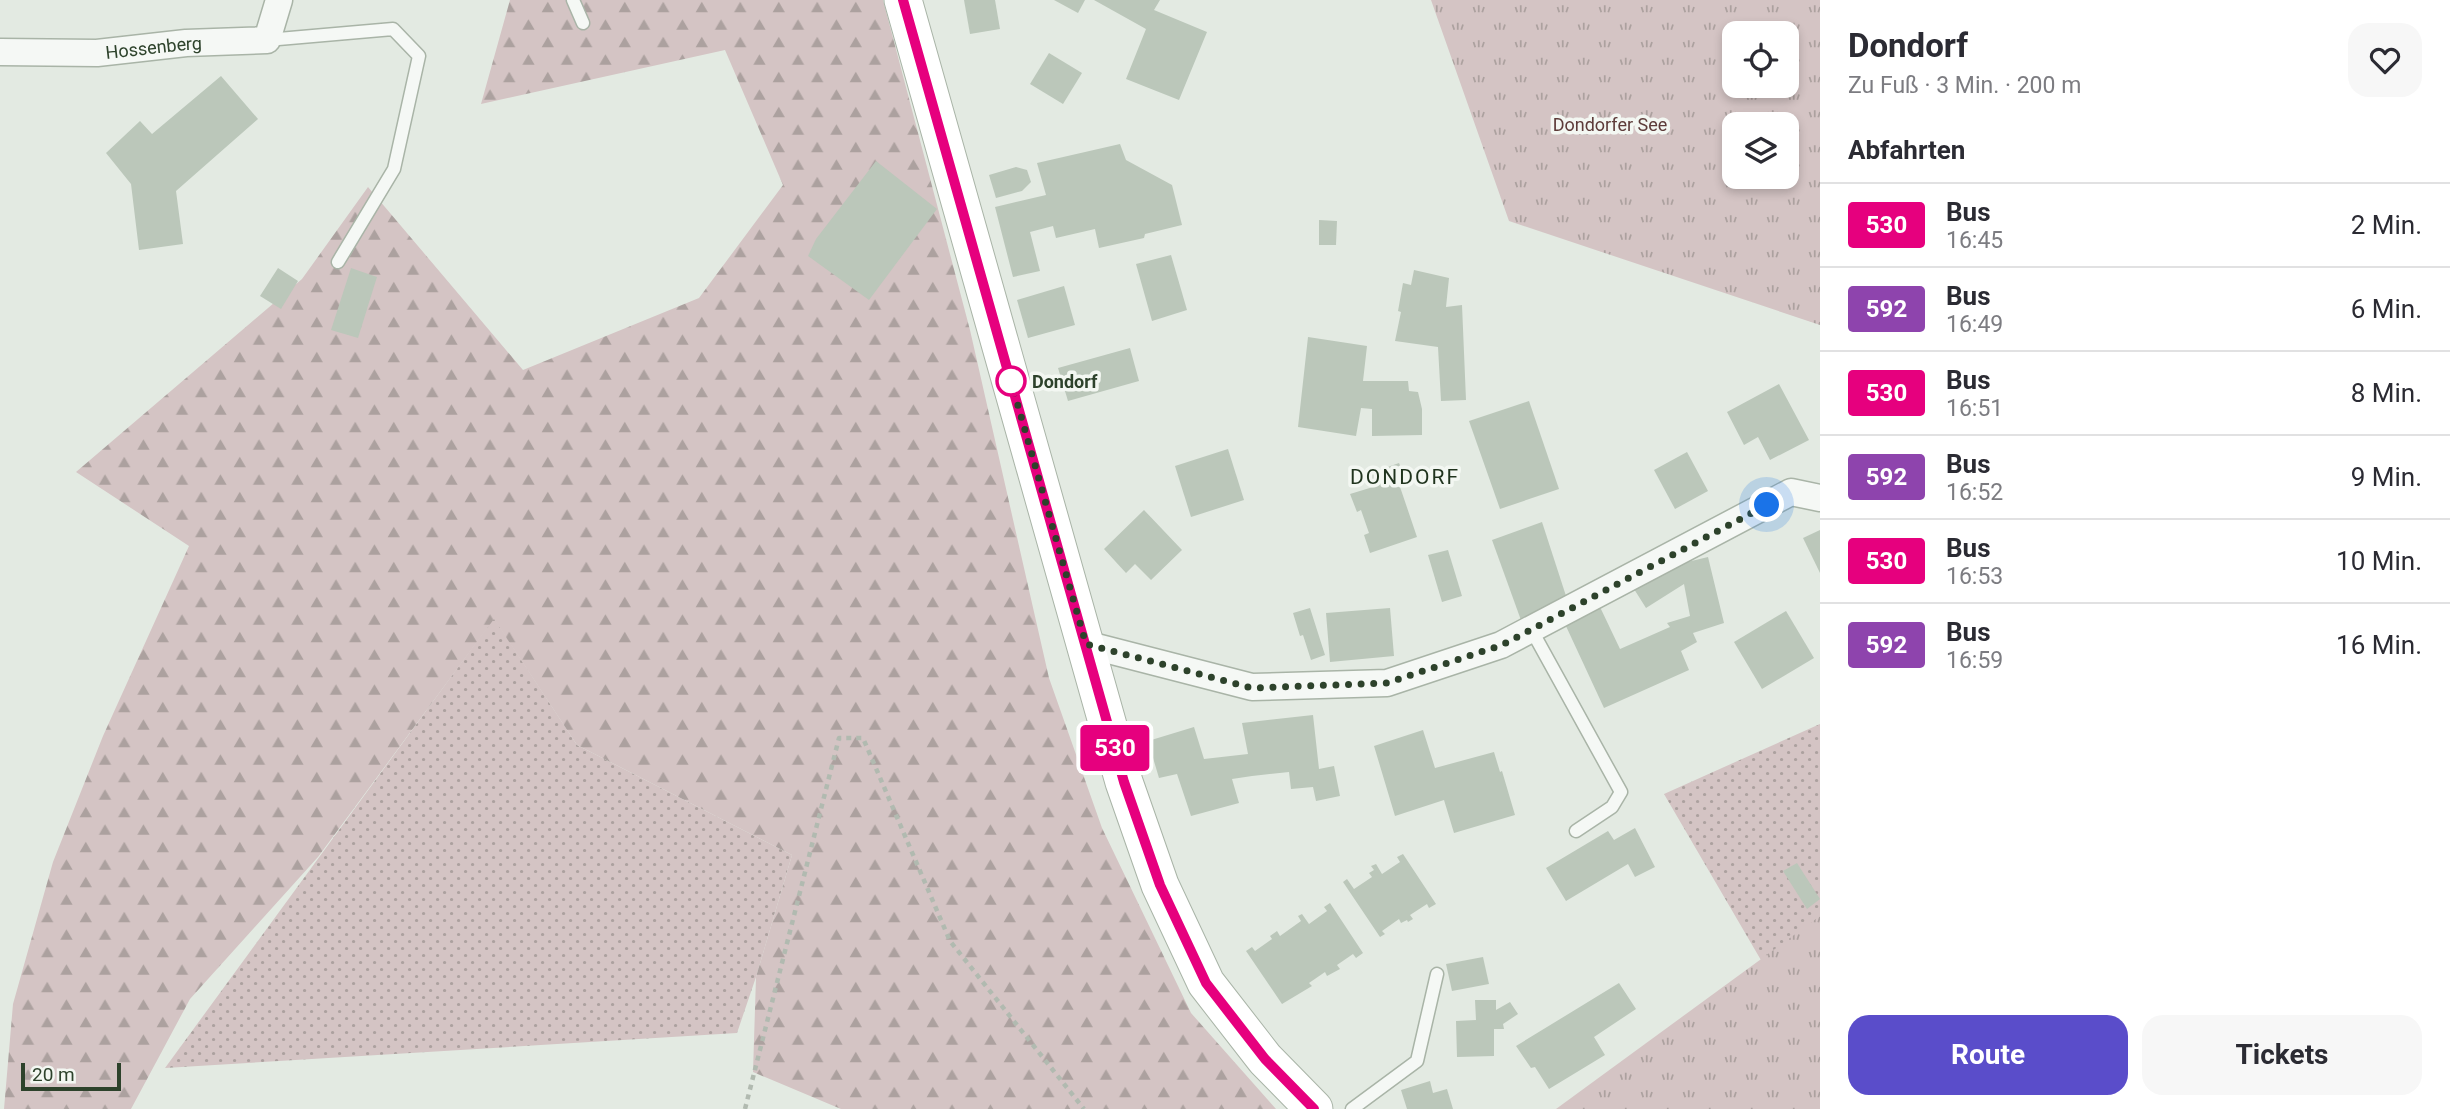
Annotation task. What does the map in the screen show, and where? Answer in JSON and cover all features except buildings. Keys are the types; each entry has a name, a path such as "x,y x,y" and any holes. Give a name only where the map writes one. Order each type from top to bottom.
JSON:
{"main road":[{"path":"902,0 1140,832 1160,885 1206,983 1265,1059 1314,1109"}],"street":[{"path":"267,40 279,0"},
{"name":"Hossenberg","path":"0,52 97,53 186,43 267,40"},
{"path":"1086,644 1252,688 1387,683 1502,645 1791,492 1820,498"}],"lane":[{"path":"573,0 583,23"},
{"path":"267,40 393,29 419,56 394,169 338,262"},
{"path":"1531,629 1621,792 1612,807 1576,831"},
{"path":"1352,1109 1417,1061 1437,974"}],"path":[{"path":"745,1109 839,738 863,738 950,941 1084,1109"}],"green space":[{"path":"510,0 883,0 970,330 1049,678 1102,828 1191,1013 1276,1109 841,1109 753,1072 756,977 792,855 577,745 494,619 318,857 190,999 131,1109 4,1109 13,1004 53,862 103,736 189,546 76,472 302,279 368,187 523,370 699,298 783,185 725,50 481,104"},
{"name":"Dondorfer See","path":"1431,0 1820,0 1820,325 1509,221"},
{"path":"494,618 577,745 792,855 737,1033 165,1068"},
{"path":"1820,724 1820,1109 1584,1109 1765,967 1664,794"},
{"path":"1820,916 1820,1109 1556,1109"}],"bus line":[{"name":"530","path":"903,0 1140,832 1160,885 1206,983 1265,1059 1314,1109"}],"place":[{"name":"Dondorf","path":"1011,381"}],"district":[{"name":"DONDORF","path":"1405,477"}],"route":[{"path":"1011,381 1086,644 1252,688 1387,683 1502,645 1767,505"}]}
